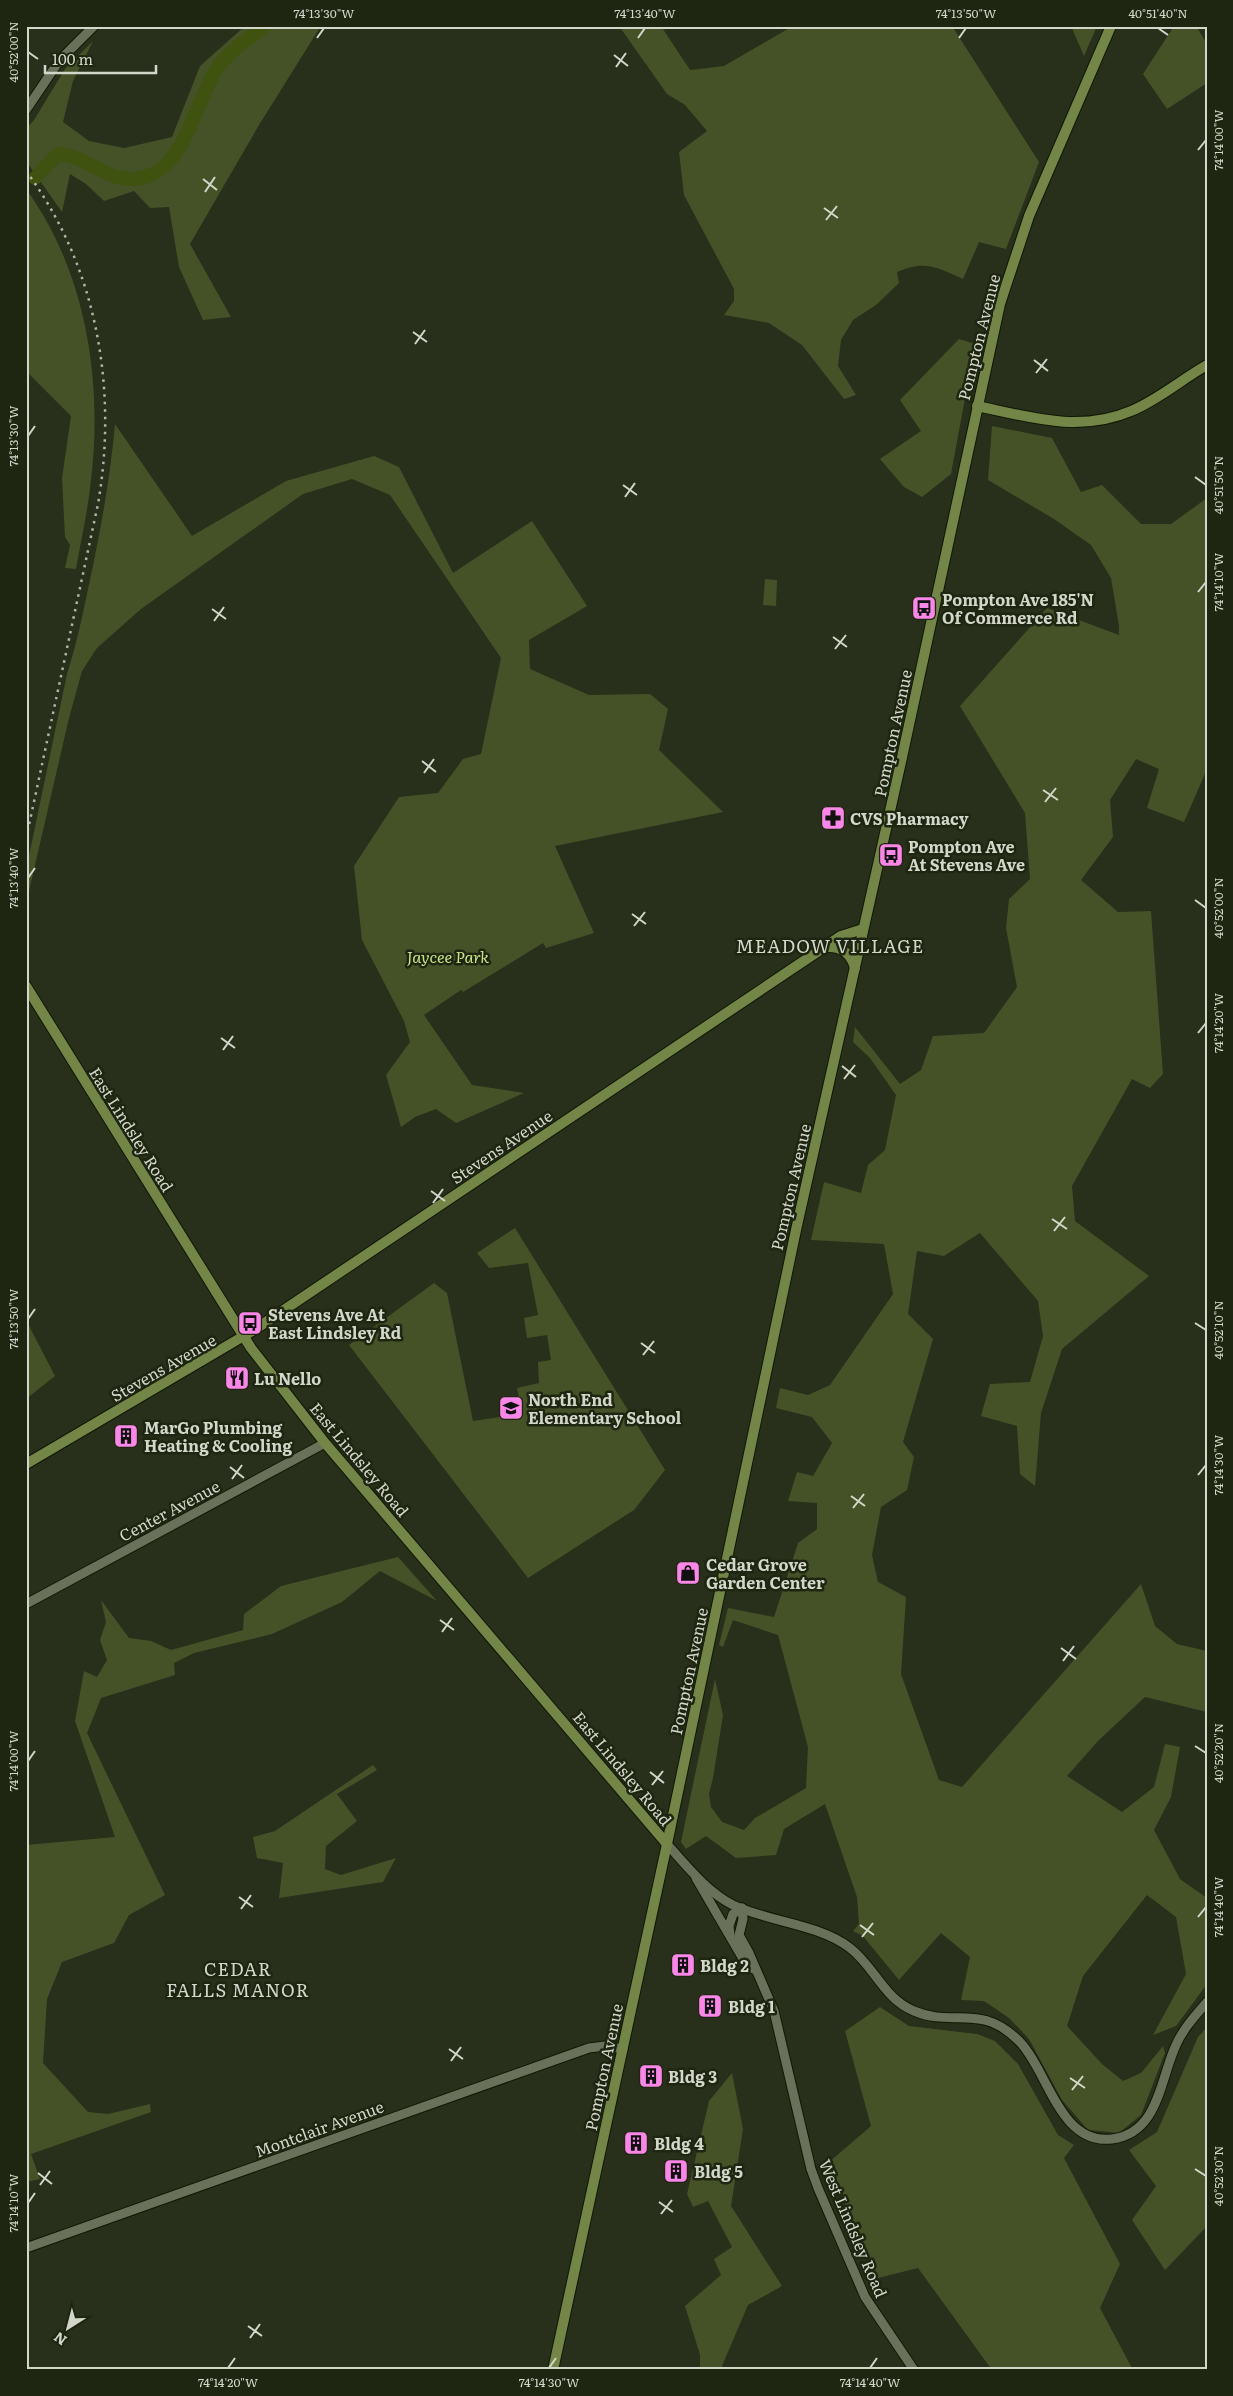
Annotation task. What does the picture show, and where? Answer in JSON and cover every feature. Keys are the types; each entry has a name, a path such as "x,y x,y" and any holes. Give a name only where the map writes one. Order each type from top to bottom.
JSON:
{"main road":[{"name":"Pompton Avenue","path":"553,2370 667,1844 786,1274 1000,304 1020,240 1060,141 1111,26"},
{"path":"977,406 1058,422 1096,422 1114,418 1140,407 1207,365"},
{"name":"Stevens Avenue","path":"26,1464 243,1337 841,936 863,930"},
{"path":"826,946 844,950 852,960 855,968"},
{"name":"East Lindsley Road","path":"26,986 243,1337 325,1443 667,1844"}],"street":[{"path":"26,110 59,61 94,26"},
{"name":"Center Avenue","path":"26,1604 325,1443"},
{"path":"667,1844 694,1873 722,1898 742,1908 841,1942 858,1954 892,1996 916,2012 934,2016 978,2018 1002,2026 1020,2042 1037,2064 1060,2108 1072,2125 1090,2136 1100,2138 1121,2137 1143,2124 1157,2100 1179,2039 1207,2002"},
{"name":"West Lindsley Road","path":"694,1873 742,1957 757,1973"},
{"path":"730,1937 729,1926 733,1914 742,1908"},
{"name":"West Lindsley Road","path":"742,1908 743,1919 739,1935 749,1952 769,1999 777,2024 806,2150 818,2188 865,2296 914,2370"},
{"name":"Montclair Avenue","path":"26,2248 589,2048 600,2046 623,2049"}],"green space":[{"path":"245,26 318,26 319,29 259,125 190,244 231,317 203,320 179,267 169,207 150,208 134,191 104,201 86,184 70,174 62,212 26,161 26,129 34,120 65,69 93,41 73,81 63,122 89,141 124,148 172,137 200,66"},
{"path":"619,26 661,26 690,70 724,66 793,26 952,26 1039,162 1006,249 979,242 963,279 931,266 916,266 897,272 899,283 876,305 853,320 841,340 838,366 856,395 844,399 802,345 769,323 724,315 734,301 734,289 684,195 679,152 707,131 685,105 667,94"},
{"path":"1071,26 1097,26 1084,56"},
{"path":"1174,26 1196,26 1207,44 1207,83 1167,109 1143,74"},
{"path":"26,189 47,221 63,255 76,291 92,366 94,442 88,502 76,569 65,568 70,545 65,537 62,478 71,416 26,371"},
{"path":"959,339 975,344 951,474 922,497 904,487 880,459 921,431 900,400"},
{"name":"Jaycee Park","path":"115,424 192,536 286,481 374,456 399,467 453,573 532,521 587,606 529,640 530,669 589,695 650,694 668,709 659,750 723,812 555,846 594,933 546,948 543,943 463,992 461,990 424,1015 472,1085 524,1093 456,1123 436,1109 415,1117 401,1127 386,1075 410,1042 404,1021 362,940 354,866 399,797 438,793 463,759 481,754 501,658 390,495 352,479 303,494 141,609 97,648 82,671 69,718 26,904 26,870 67,674 79,632 97,548"},
{"path":"992,426 1052,438 1081,492 1102,485 1141,524 1171,524 1207,498 1207,769 1184,822 1147,808 1159,769 1136,759 1110,800 1113,837 1081,880 1118,912 1151,911 1163,1074 1150,1088 1132,1079 1072,1186 1075,1221 1149,1276 1062,1349 1041,1413 1035,1486 1020,1474 1017,1426 981,1416 990,1384 1030,1382 1043,1336 1038,1301 980,1233 944,1256 917,1251 908,1314 933,1339 903,1442 914,1457 907,1490 881,1507 872,1555 878,1582 906,1597 901,1674 939,1780 962,1787 1141,1584 1155,1626 1177,1644 1207,1651 1207,1712 1145,1697 1098,1741 1067,1776 1122,1812 1154,1787 1165,1744 1180,1747 1171,1797 1154,1830 1180,1879 1207,1898 1207,1984 1176,2026 1153,2035 1186,1974 1176,1917 1147,1895 1083,1976 1067,2026 1102,2064 1123,2081 1141,2073 1163,2046 1165,2053 1141,2115 1119,2133 1088,2130 1062,2100 1029,2039 1009,2018 984,2001 961,2000 970,1957 941,1933 899,1980 863,1936 853,1931 859,1924 857,1897 825,1804 784,1829 776,1855 736,1858 706,1836 686,1849 681,1842 715,1679 723,1715 709,1794 711,1807 722,1822 744,1830 755,1818 806,1788 808,1747 778,1635 733,1620 723,1647 719,1645 728,1608 774,1617 798,1543 817,1529 817,1503 788,1501 797,1472 813,1476 832,1443 812,1417 776,1408 780,1388 808,1395 830,1385 893,1294 884,1244 811,1240 824,1182 861,1193 868,1165 885,1150 896,1095 870,1058 853,1042 855,1027 900,1084 921,1070 933,1036 984,1033 1017,987 1006,928 1009,899 1030,879 1025,813 960,706 1047,608 1119,635 1111,578 1091,545 1054,519 988,480"},
{"path":"765,579 777,580 776,606 763,605"},
{"name":"North End Elementary School","path":"515,1228 665,1470 634,1510 528,1578 349,1345 434,1283 447,1293 473,1421 513,1415 520,1402 517,1388 539,1383 538,1362 551,1360 547,1335 527,1338 524,1318 538,1315 528,1263 489,1268 477,1253"},
{"path":"26,1320 55,1376 26,1399"},
{"path":"398,1557 437,1601 380,1571 342,1602 272,1634 194,1653 174,1663 175,1675 101,1698 87,1733 165,1895 129,1915 114,1943 62,1962 47,1999 43,2063 88,2112 108,2114 150,2104 151,2112 31,2154 40,2179 26,2182 26,1845 115,1837 75,1721 84,1671 97,1677 107,1660 100,1640 106,1622 101,1600 129,1638 151,1641 171,1650 243,1630 244,1614 281,1586"},
{"path":"373,1765 377,1770 337,1794 357,1821 326,1846 325,1869 341,1875 396,1858 383,1882 279,1898 283,1863 257,1858 253,1837 275,1831"},
{"path":"880,2007 909,2026 977,2034 995,2041 1018,2064 1058,2135 1074,2145 1064,2158 1120,2264 1100,2308 1133,2370 992,2370 918,2268 878,2278 864,2250 828,2163 871,2126 845,2031"},
{"path":"1207,2027 1207,2226 1165,2270 1132,2220 1156,2186 1129,2150 1157,2132 1198,2037"},
{"path":"732,2073 743,2129 731,2206 782,2286 748,2305 722,2366 727,2370 700,2370 700,2355 685,2306 721,2275 714,2259 732,2247 708,2201 693,2207 687,2194 709,2101"}],"waterway":[{"path":"35,178 58,154 78,159 114,176 133,179 151,175 166,165 177,151 210,80 219,66 235,49 265,26"}],"railway":[{"path":"26,171 50,208 70,247 85,288 96,330 103,373 105,417 104,461 98,504 26,839"}],"place":[{"name":"Pompton Ave 185'N Of Commerce Rd","path":"924,608"},
{"name":"CVS Pharmacy","path":"833,818"},
{"name":"Pompton Ave At Stevens Ave","path":"891,855"},
{"name":"Stevens Ave At East Lindsley Rd","path":"250,1323"},
{"name":"Lu Nello","path":"237,1378"},
{"name":"North End Elementary School","path":"511,1408"},
{"name":"MarGo Plumbing Heating & Cooling","path":"126,1436"},
{"name":"Cedar Grove Garden Center","path":"688,1573"},
{"name":"Bldg 2","path":"683,1965"},
{"name":"Bldg 1","path":"710,2006"},
{"name":"Bldg 3","path":"651,2076"},
{"name":"Bldg 4","path":"636,2143"},
{"name":"Bldg 5","path":"676,2171"}],"district":[{"name":"MEADOW VILLAGE","path":"830,945"},
{"name":"CEDAR FALLS MANOR","path":"238,1978"}]}
